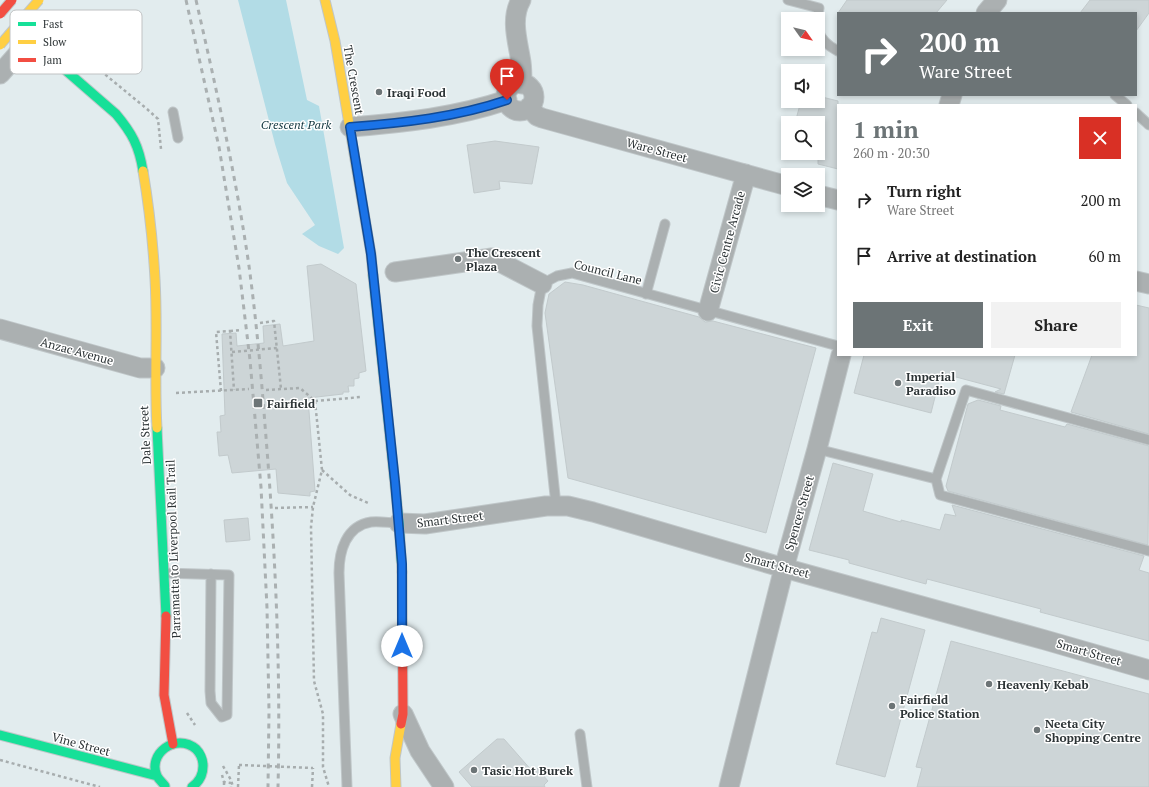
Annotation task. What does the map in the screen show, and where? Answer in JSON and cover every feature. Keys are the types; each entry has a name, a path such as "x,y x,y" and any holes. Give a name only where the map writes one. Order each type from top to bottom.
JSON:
{"street":[{"path":"0,14 12,0"},
{"path":"30,10 39,0"},
{"name":"The Crescent","path":"326,0 335,41 374,275 399,523 402,564 402,714 395,758 396,787"},
{"path":"521,0 517,7 515,23 522,64 522,84"},
{"path":"987,12 997,0"},
{"path":"0,45 10,33"},
{"path":"0,74 10,61"},
{"name":"Dale Street","path":"71,74 94,93 127,127 136,142 141,157 147,195 155,278 155,368 166,612 164,695 173,744"},
{"path":"517,84 528,86 532,90 534,96 533,102 529,107 521,111 512,108 507,100 507,95 512,86 517,84"},
{"path":"350,127 375,126 463,112 507,100"},
{"name":"Ware Street","path":"529,107 537,116 542,118 781,184"},
{"name":"Civic Centre Arcade","path":"708,311 746,174"},
{"path":"825,196 837,200"},
{"path":"395,272 492,258 542,284"},
{"path":"1137,281 1149,284"},
{"name":"Anzac Avenue","path":"0,329 140,368 155,368"},
{"name":"Spencer Street","path":"729,787 784,568 841,356"},
{"name":"Smart Street","path":"399,523 425,524 556,505 568,506 1149,670"},
{"path":"402,714 420,751 444,787"},
{"name":"Vine Street","path":"0,735 156,776"},
{"path":"166,787 156,776 155,769 158,756 161,750 181,742 189,744 201,755 203,771 195,786"}],"lane":[{"path":"788,0 820,4"},
{"path":"825,42 837,50"},
{"path":"1116,96 1126,104"},
{"path":"173,112 178,138"},
{"path":"1137,114 1149,125"},
{"path":"646,294 665,224"},
{"name":"Council Lane","path":"542,284 557,276 572,274 837,346"},
{"path":"542,284 536,326 556,505"},
{"path":"1149,440 966,390 936,479 940,495 1149,551"},
{"path":"817,449 936,479"},
{"path":"347,787 339,573 340,556 348,535 363,524 372,522 399,523"},
{"path":"165,573 211,574 229,575 227,715 222,717 211,703 210,691 211,574"},
{"path":"580,734 587,787"}],"path":[{"path":"260,323 274,321 281,389"},
{"path":"221,391 216,332 242,330"},
{"path":"230,331 234,390"},
{"path":"232,352 277,348"},
{"path":"266,390 300,388 314,401 322,470 313,507 312,527 314,681 323,714 323,767 329,787"},
{"path":"176,400 176,392 249,389"},
{"path":"314,401 361,398"},
{"path":"322,470 350,495 368,503"},
{"path":"276,508 313,507"},
{"path":"186,709 198,729"},
{"path":"0,760 100,787"},
{"path":"222,764 231,780 232,787"},
{"path":"238,787 239,765 313,768 312,787"},
{"path":"224,782 224,787"},
{"path":"231,783 232,787"}],"green space":[{"name":"Crescent Park","path":"238,0 286,0 307,100 319,106 344,248 338,254 319,246 302,234 315,225 287,183 275,144"}],"building":[{"path":"847,0 947,0 937,12 839,12"},
{"path":"1090,0 1149,0 1149,13 1137,30 1137,12 1081,12"},
{"path":"825,98 838,101 837,169 818,164 818,160 825,160 825,116 797,116 799,108 825,108"},
{"path":"495,141 539,147 532,184 499,181 500,189 474,193 467,145"},
{"path":"321,264 356,284 366,371 359,373 359,378 354,379 354,386 348,386 349,392 308,398 315,491 310,492 310,496 278,493 276,469 232,473 228,455 219,456 217,432 221,432 220,416 225,415 222,334 236,333 237,346 264,343 263,326 280,324 283,346 314,341 307,266"},
{"path":"565,282 583,285 699,317 705,322 713,321 816,348 766,533 568,478 545,313 549,294"},
{"path":"1137,305 1149,308 1149,434 1071,412 1092,356 1137,356"},
{"name":"Imperial Paradiso","path":"864,356 1015,356 1004,394 995,392 1001,389 941,373 931,413 854,393"},
{"path":"978,400 1001,406 1000,410 1065,427 1067,424 1149,446 1148,545 948,491 946,486 968,404"},
{"path":"833,463 873,474 863,511 901,522 901,520 940,530 945,514 956,516 952,505 1144,556 1139,570 1149,573 1149,641 1040,612 1041,609 927,579 926,584 849,563 849,560 809,550"},
{"path":"248,518 250,540 226,542 224,520"},
{"path":"881,618 925,630 885,777 836,764 872,632 877,633"},
{"name":"Neeta City Shopping Centre","path":"951,641 1149,694 1149,787 917,787 922,768 916,767"},
{"path":"497,739 504,739 533,772 537,768 548,781 544,785 545,787 472,787 459,772"}],"railway":[{"path":"186,0 219,147 239,268 250,360 261,487 267,608 269,711 268,787"},
{"path":"196,0 232,165 249,266 256,325 269,470 274,560 279,696 278,787"}],"traffic: fast":[{"path":"70,74 116,114 126,127 137,147 143,171"},
{"path":"373,275 399,523 402,572"},
{"path":"157,428 166,616"},
{"path":"0,735 157,776"},
{"path":"165,786 157,776 155,768 156,760 165,748 172,744 180,743 188,744 196,749 202,759 203,769 199,781 192,787"}],"traffic: slow":[{"path":"30,10 39,0"},
{"path":"325,0 335,41 371,254 373,275"},
{"path":"0,45 10,33"},
{"path":"143,171 155,279 157,428"},
{"path":"396,787 395,758 401,724"}],"traffic: jam":[{"path":"0,14 12,0"},
{"path":"401,724 403,714 402,572"},
{"path":"166,616 164,695 173,744"}],"place":[{"name":"Iraqi Food","path":"379,92"},
{"name":"The Crescent Plaza","path":"458,259"},
{"name":"Imperial Paradiso","path":"898,383"},
{"name":"Fairfield","path":"258,403"},
{"name":"Heavenly Kebab","path":"989,684"},
{"name":"Fairfield Police Station","path":"892,706"},
{"name":"Neeta City Shopping Centre","path":"1037,730"},
{"name":"Tasic Hot Burek","path":"474,770"}],"route":[{"path":"402,646 402,564 395,482 371,254 350,127 375,126 442,116 470,111 507,100"}]}
